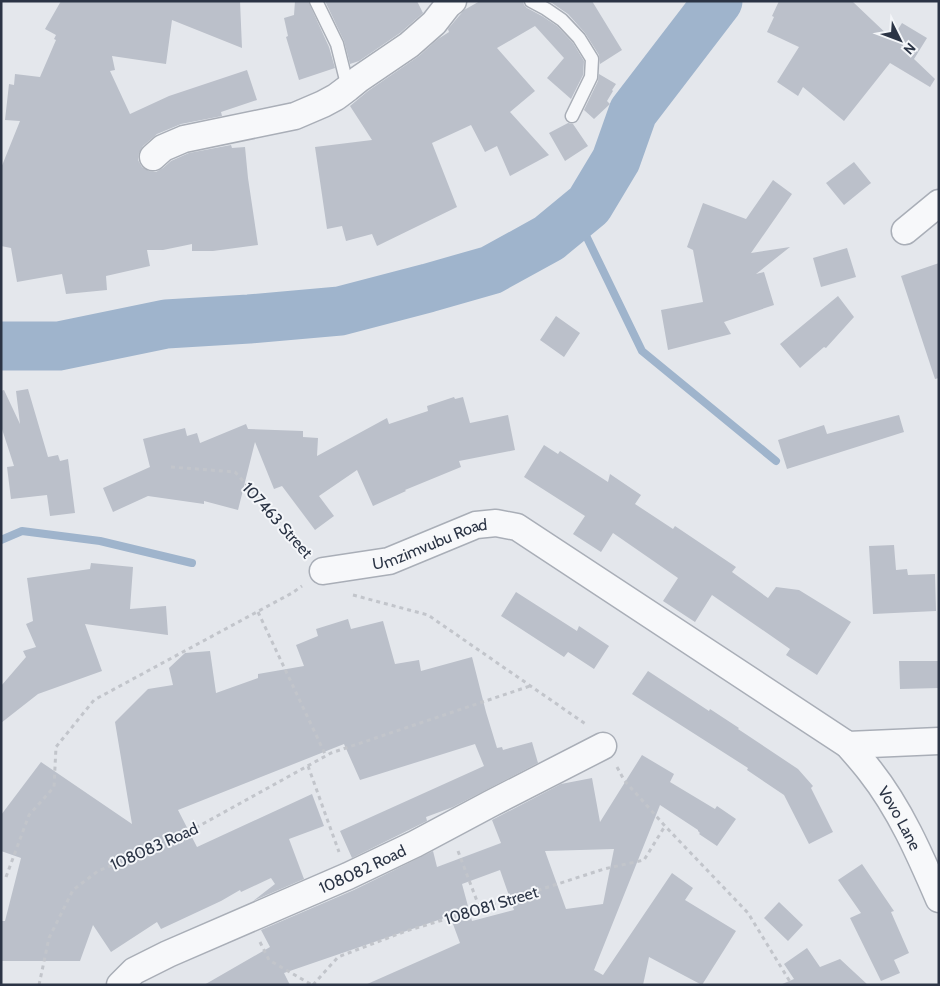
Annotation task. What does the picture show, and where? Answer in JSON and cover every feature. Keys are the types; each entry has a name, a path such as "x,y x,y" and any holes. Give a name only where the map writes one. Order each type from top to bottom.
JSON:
{"street":[{"path":"153,157 163,148 184,139 296,116 324,104 416,40 453,1"},
{"path":"905,232 939,203"},
{"name":"Umzimvubu Road","path":"323,571 389,561 476,525 496,523 517,527 848,745"},
{"path":"848,745 939,741"},
{"name":"Vovo Lane","path":"848,745 871,771 895,809 923,863 939,900"},
{"name":"108082 Road","path":"120,985 134,971 168,954 348,876 415,844 603,746"}],"lane":[{"path":"316,1 338,44 348,88"},
{"path":"531,1 546,8 562,20 579,38 592,58 591,77 572,116"}],"path":[{"name":"107463 Street","path":"170,467 235,472 323,571"},
{"path":"6,876 29,815 54,787 56,747 94,700 292,593 323,571"},
{"path":"258,612 326,756"},
{"name":"108083 Road","path":"40,985 49,938 73,890 98,871 181,836 332,753 530,686"},
{"path":"308,766 348,876"},
{"name":"108081 Street","path":"312,985 338,956 406,931 604,869 644,860 665,826"},
{"path":"448,827 480,909"},
{"path":"248,918 269,960 312,985"}],"building":[{"path":"61,1 240,1 242,48 172,20 166,64 112,56 115,70 110,71 130,114 169,96 247,70 257,100 221,112 222,116 181,124 157,134 143,146 138,160 142,167 156,172 171,161 189,153 231,145 232,148 245,147 258,245 213,251 192,251 192,244 163,250 147,250 150,266 106,276 107,290 66,294 62,274 17,282 11,248 1,246 1,168 20,121 5,120 9,84 14,85 15,74 40,77 56,40 54,39 56,35 45,29"},
{"path":"295,1 308,1 329,47 335,68 299,80 286,37 288,36 284,18 294,15"},
{"path":"325,1 417,1 423,13 400,33 359,61 350,64 344,41"},
{"path":"480,1 523,1 527,8 557,26 573,43 584,61 583,75 571,99 547,78 564,58 535,26 497,48 535,91 510,112 549,155 510,176 497,146 485,152 471,125 432,143 457,207 377,246 372,234 346,241 342,226 327,229 315,147 372,140 350,106 449,32 448,29 464,10"},
{"path":"549,1 592,1 622,50 600,64 599,55 585,33 568,14"},
{"path":"779,1 852,1 892,39 902,23 927,38 914,59 935,79 930,87 890,63 844,121 803,87 798,96 777,82 799,47 767,32"},
{"path":"599,74 616,84 607,101 610,104 594,119 584,110 598,81"},
{"path":"568,123 573,124 588,146 565,161 549,133"},
{"path":"854,162 871,183 844,205 826,183"},
{"path":"773,180 792,194 751,253 790,247 756,274 764,272 774,305 724,322 731,334 668,350 661,310 703,302 693,250 687,247 703,203 746,219"},
{"path":"847,248 856,277 821,287 813,258"},
{"path":"939,263 939,378 935,379 901,276"},
{"path":"838,296 854,317 826,348 824,347 800,368 780,344"},
{"path":"556,316 580,333 564,357 540,340"},
{"path":"28,389 48,457 58,455 60,461 68,459 75,513 50,516 47,495 11,499 7,467 14,466 1,426 1,391 4,390 20,424 16,391"},
{"path":"454,397 455,399 463,397 470,423 508,415 515,450 459,461 461,467 405,490 373,506 357,470 319,496 334,516 315,530 282,486 274,489 255,442 238,510 204,501 204,504 148,496 113,512 103,488 150,467 143,439 185,428 187,436 197,433 200,443 246,424 248,429 303,431 303,437 318,438 317,456 387,418 389,424 428,411 427,406"},
{"path":"899,415 904,432 787,469 778,440 824,425 827,434"},
{"path":"544,445 558,454 560,451 608,482 610,474 641,495 635,504 673,529 675,526 736,567 732,572 768,598 776,587 799,590 851,622 817,675 786,655 790,649 712,595 695,622 663,601 678,578 613,533 601,552 573,534 585,516 524,477"},
{"path":"894,545 896,570 907,569 908,575 935,574 936,611 873,614 869,546"},
{"path":"91,563 133,567 130,609 166,606 168,635 85,624 102,671 38,694 1,723 1,686 26,657 23,651 36,647 26,624 33,621 27,578 90,569"},
{"path":"516,592 577,631 579,626 609,646 594,669 568,652 564,657 501,616"},
{"path":"348,619 351,629 383,621 395,664 419,660 421,671 472,657 497,748 502,747 503,750 532,742 538,763 453,807 426,817 427,821 352,858 340,831 484,766 475,744 360,780 344,744 178,810 197,847 312,794 324,826 289,839 304,879 253,901 275,884 271,878 241,892 240,890 161,929 157,922 111,952 93,925 80,961 2,961 1,921 5,921 21,858 1,851 1,815 41,762 132,824 115,722 148,689 173,685 169,668 185,653 210,651 216,693 258,678 258,674 304,666 296,645 318,636 316,629"},
{"path":"899,661 939,661 939,688 900,689"},
{"path":"648,671 709,711 710,709 798,769 813,786 811,788 833,832 809,844 784,795 747,770 748,768 632,694"},
{"path":"642,755 674,774 670,782 715,809 717,806 736,819 717,846 699,834 698,830 660,805 594,970 603,975 672,873 693,888 685,900 736,931 702,985 649,957 643,985 365,985 460,943 450,916 284,973 290,985 204,985 270,947 261,930 354,890 433,851 437,867 501,843 492,820 561,784 592,778 600,822","holes":["614,849 603,904 566,909 545,851","500,870 514,910 472,921 462,884"]},
{"path":"862,864 894,911 891,912 909,953 894,960 900,973 881,981 850,918 861,913 838,880"},
{"path":"779,902 803,925 788,941 764,918"},
{"path":"807,948 820,967 840,959 868,985 780,985 794,979 784,964"}],"waterway":[{"path":"1,346 59,346 166,324 340,311 491,270 549,238 589,205 616,160 633,112 718,1"},
{"path":"576,215 642,351 776,461"},
{"path":"1,540 22,531 100,541 192,563"}]}
